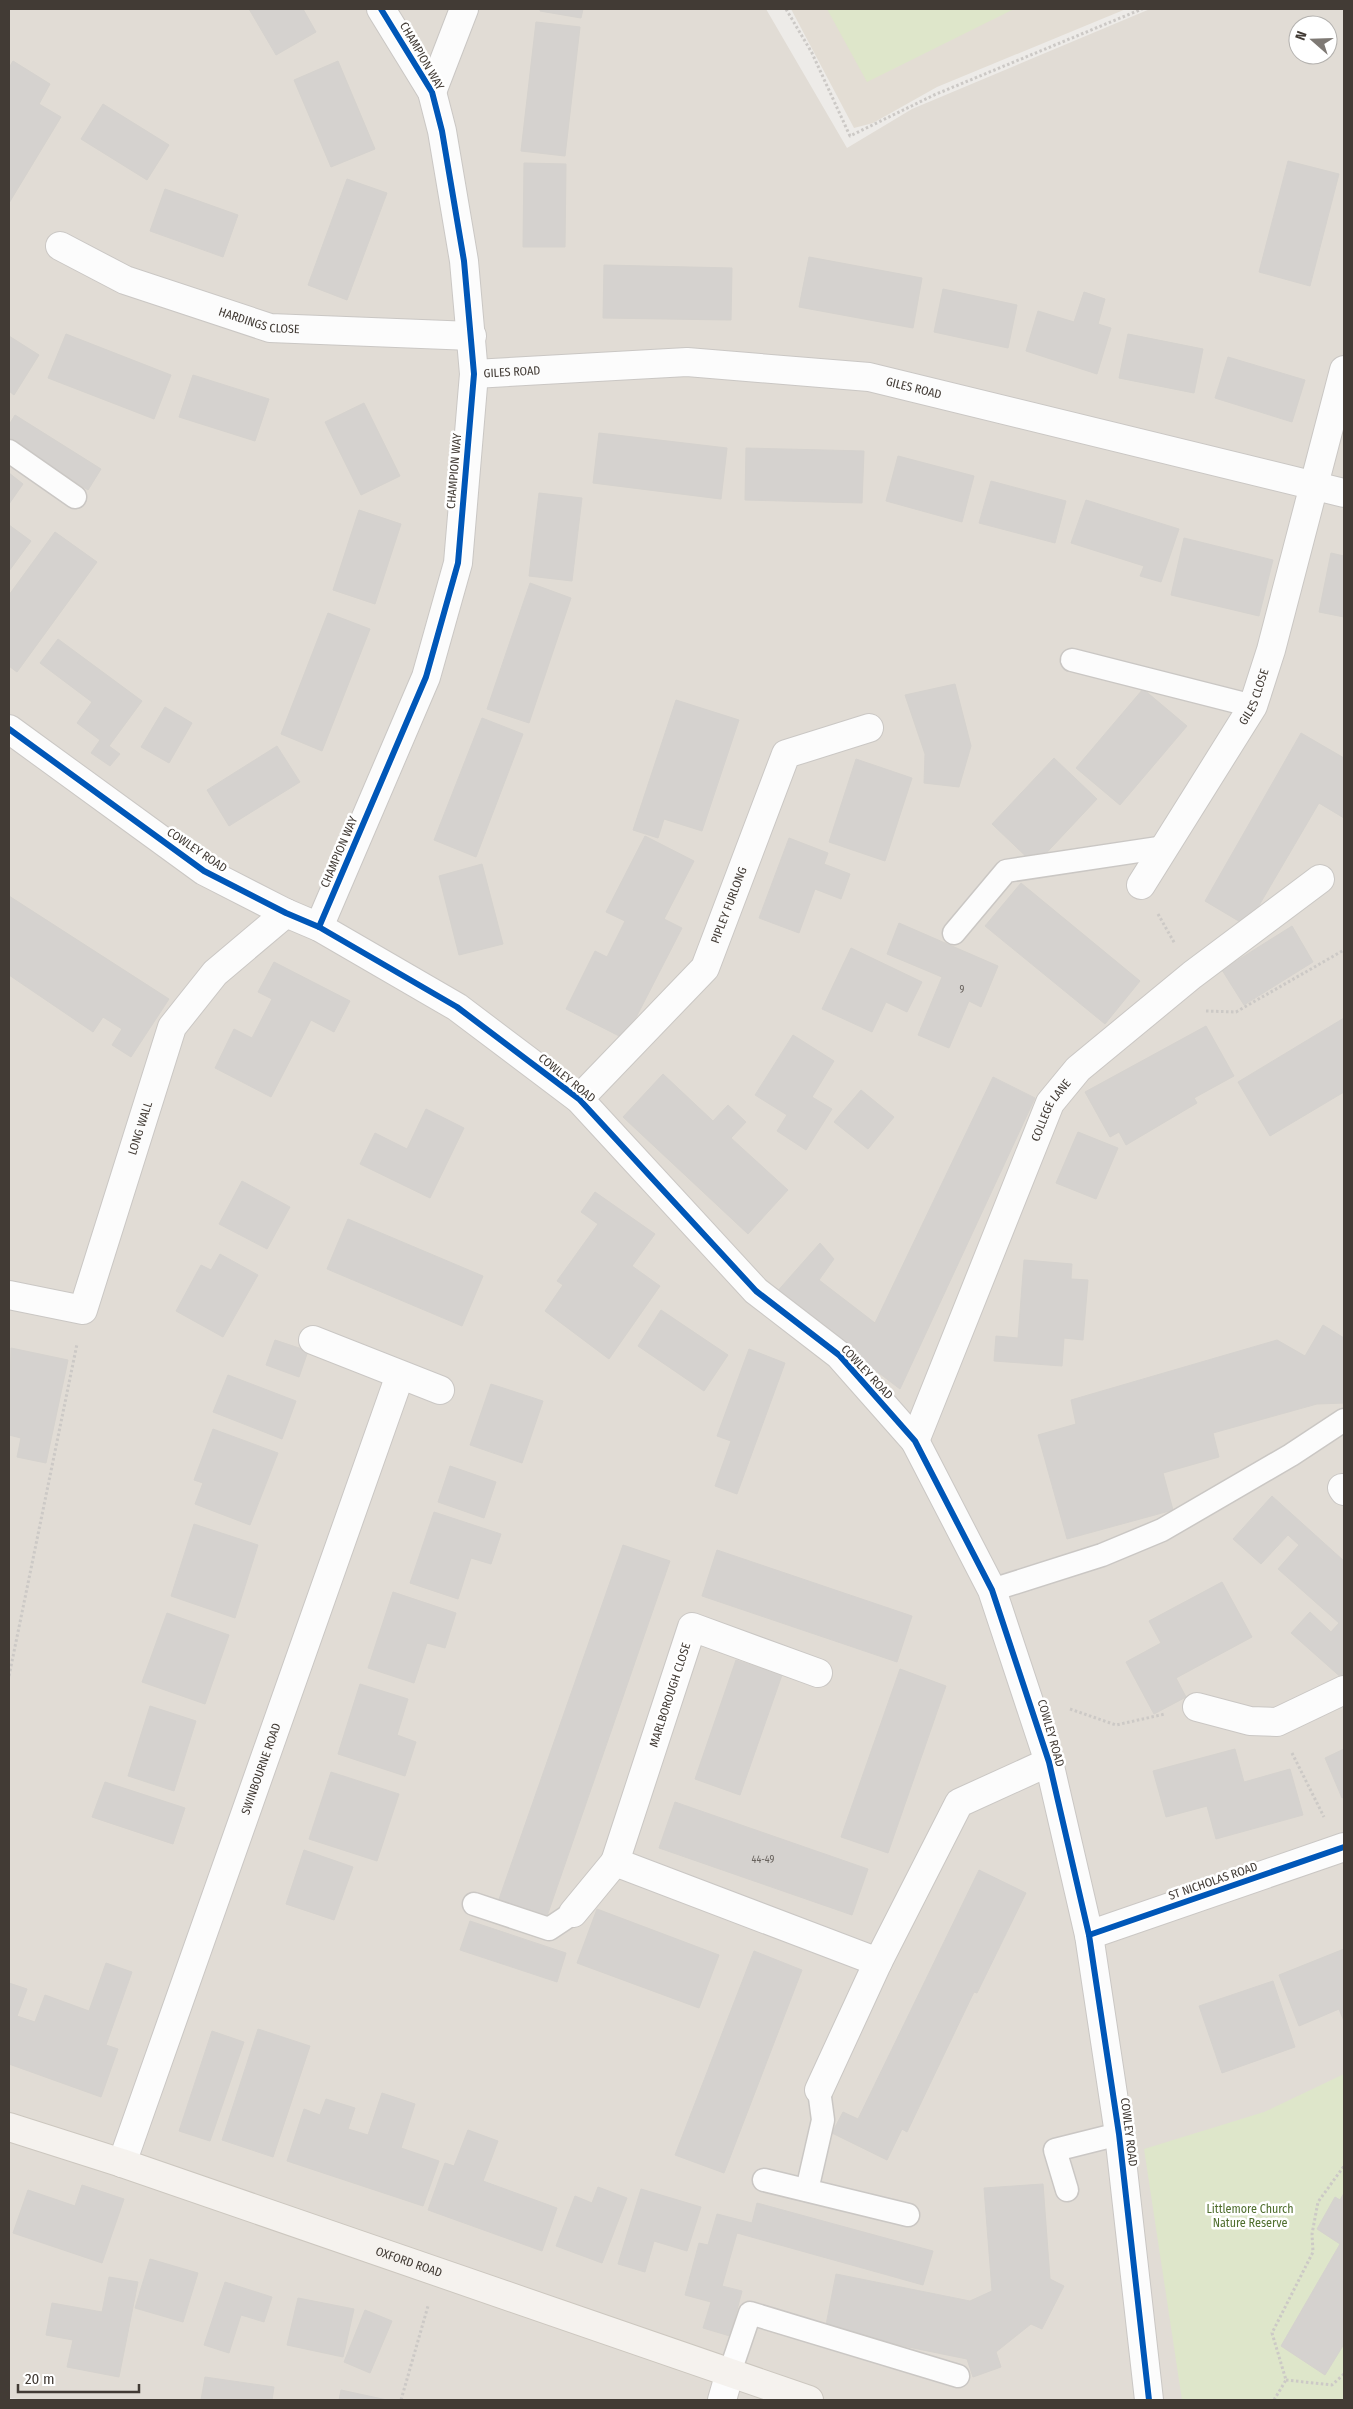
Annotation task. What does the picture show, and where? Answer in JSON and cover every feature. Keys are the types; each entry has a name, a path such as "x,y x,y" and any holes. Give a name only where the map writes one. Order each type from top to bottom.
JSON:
{"street":[{"name":"CHAMPION WAY","path":"319,927 426,677 458,563 474,374 464,261 442,131 432,92 381,9"},
{"name":"CHAMPION WAY","path":"432,92 464,9"},
{"name":"HARDINGS CLOSE","path":"60,246 125,280 270,328 472,336"},
{"name":"GILES ROAD","path":"474,374 687,362 869,378 1344,492"},
{"name":"GILES CLOSE","path":"1141,885 1253,706 1271,650 1316,486 1344,370"},
{"name":"PIPLEY FURLONG","path":"579,1099 705,968 786,754 869,728"},
{"name":"COWLEY ROAD","path":"9,729 204,871 286,913 319,927 457,1007 579,1099 756,1291 838,1355 915,1442 992,1590 1031,1704 1048,1762 1089,1935 1119,2134 1149,2400"},
{"name":"COLLEGE LANE","path":"915,1442 1050,1103 1078,1069 1192,974 1320,879"},
{"name":"LONG WALL","path":"83,1310 172,1027 215,973 286,913"},
{"path":"9,1295 83,1310"},
{"path":"314,1340 440,1390"},
{"name":"SWINBOURNE ROAD","path":"122,2163 400,1375"},
{"name":"MARLBOROUGH CLOSE","path":"573,1912 615,1862 692,1627 818,1673"},
{"path":"1197,1707 1250,1721 1277,1722 1344,1690"},
{"path":"818,2090 878,1962 959,1803 1048,1762"},
{"name":"ST NICHOLAS ROAD","path":"1089,1935 1342,1848"},
{"path":"615,1862 878,1962"},
{"name":"OXFORD ROAD","path":"9,2127 122,2163 809,2400"},
{"path":"722,2400 730,2372"}],"lane":[{"path":"9,451 75,497"},
{"path":"1072,660 1253,706"},
{"path":"954,933 1006,871 1165,847"},
{"path":"992,1590 1102,1555 1162,1530 1291,1455 1344,1420"},
{"path":"474,1904 549,1929 573,1912"},
{"path":"807,2190 824,2120 818,2090"},
{"path":"1067,2190 1055,2150 1119,2134"},
{"path":"764,2180 908,2215"},
{"path":"730,2372 750,2313 958,2376"}],"path":[{"path":"786,9 812,53 850,136 934,95 1142,9"},
{"path":"1141,885 1192,974"},
{"path":"1198,1016 1206,1011 1236,1012 1344,950"},
{"path":"9,1676 83,1310"},
{"path":"1031,1704 1063,1707 1116,1725 1197,1707"},
{"path":"1277,1722 1342,1848"},
{"path":"1274,2400 1286,2380 1272,2333 1313,2252 1312,2234 1318,2202 1344,2166"},
{"path":"401,2400 438,2272"},
{"path":"1286,2380 1332,2385 1344,2374"}],"shaded area":[{"path":"9,9 766,9 847,148 912,109 1150,9 1344,9 1344,2400 31,2400 9,2398"},
{"path":"791,9 1126,9 937,87 873,123 854,128"}],"green space":[{"path":"827,9 1014,9 867,82"},
{"name":"Littlemore Church Nature Reserve","path":"1344,2074 1344,2400 1182,2400 1144,2149 1264,2112"}],"building":[{"path":"249,9 303,9 316,32 276,55"},
{"path":"540,9 583,9 581,18 540,11"},
{"path":"536,22 580,27 565,156 521,151"},
{"path":"13,61 50,84 39,104 61,117 9,203 9,68"},
{"path":"338,61 375,149 331,167 294,80"},
{"path":"103,104 169,145 147,180 81,139"},
{"path":"1288,161 1339,174 1310,286 1259,272"},
{"path":"524,163 566,164 565,247 523,247"},
{"path":"347,179 387,193 347,300 308,285"},
{"path":"165,189 238,215 223,257 150,231"},
{"path":"809,257 922,278 913,328 799,307"},
{"path":"604,265 732,268 731,320 603,318"},
{"path":"943,289 1017,305 1008,348 934,332"},
{"path":"1084,292 1105,299 1098,324 1111,328 1097,374 1026,351 1038,311 1074,322"},
{"path":"66,334 171,375 154,419 48,378"},
{"path":"1128,334 1203,349 1194,393 1119,378"},
{"path":"9,336 39,355 14,395 9,391"},
{"path":"1228,357 1305,380 1292,422 1215,398"},
{"path":"193,375 269,399 255,441 179,417"},
{"path":"364,403 400,476 361,495 325,422"},
{"path":"15,415 101,469 88,490 9,440 9,425"},
{"path":"599,433 727,448 721,499 593,483"},
{"path":"746,448 864,451 862,503 745,500"},
{"path":"898,456 974,476 962,522 886,501"},
{"path":"9,473 23,484 9,504"},
{"path":"991,481 1066,501 1055,543 979,523"},
{"path":"539,493 582,498 572,581 529,576"},
{"path":"1086,500 1179,529 1161,582 1140,576 1144,566 1071,543"},
{"path":"359,510 401,524 375,604 333,590"},
{"path":"9,525 31,541 9,571"},
{"path":"55,532 97,562 17,672 9,666 9,595"},
{"path":"1184,538 1273,560 1259,616 1171,595"},
{"path":"1331,553 1344,556 1344,617 1319,612"},
{"path":"530,583 571,598 529,723 487,709"},
{"path":"328,613 370,629 322,751 281,734"},
{"path":"58,639 142,701 109,746 120,754 110,766 91,753 100,740 77,723 92,702 40,663"},
{"path":"955,684 971,746 959,787 924,783 925,754 905,695"},
{"path":"1143,689 1187,726 1120,805 1076,768"},
{"path":"676,700 739,720 702,831 664,819 658,838 633,830"},
{"path":"165,707 192,723 169,763 141,747"},
{"path":"482,718 523,734 476,857 434,840"},
{"path":"1301,733 1344,758 1344,818 1319,803 1247,926 1205,901"},
{"path":"277,746 300,782 229,826 207,790"},
{"path":"1054,758 1097,799 1035,865 992,824"},
{"path":"856,759 912,778 885,861 829,842"},
{"path":"645,836 694,861 664,919 682,928 625,1039 566,1009 595,951 607,957 625,921 606,912"},
{"path":"789,838 828,853 824,864 850,874 841,899 815,889 799,933 759,918"},
{"path":"482,864 503,944 459,955 439,876"},
{"path":"1021,883 1140,981 1105,1024 985,926"},
{"path":"9,896 169,999 131,1057 112,1045 122,1029 103,1017 93,1032 9,975"},
{"path":"899,923 998,966 981,1007 969,1001 949,1048 918,1035 942,977 887,954"},
{"path":"1292,926 1313,962 1244,1005 1222,970"},
{"path":"851,948 922,982 907,1012 886,1002 872,1032 822,1009"},
{"path":"274,962 350,1001 334,1032 311,1020 271,1097 215,1068 234,1029 252,1038 272,999 258,992"},
{"path":"1344,1018 1344,1092 1270,1136 1238,1082"},
{"path":"1206,1026 1234,1076 1194,1098 1197,1103 1126,1145 1119,1132 1110,1137 1085,1092"},
{"path":"793,1035 834,1061 812,1097 832,1109 806,1150 777,1131 787,1115 755,1095"},
{"path":"663,1074 713,1121 728,1105 746,1122 731,1138 788,1190 748,1234 623,1117"},
{"path":"993,1077 1035,1098 900,1389 775,1294 820,1243 834,1259 819,1280 875,1323"},
{"path":"861,1090 894,1117 868,1149 834,1122"},
{"path":"426,1109 464,1128 430,1198 360,1164 375,1133 407,1149"},
{"path":"1078,1132 1118,1148 1096,1199 1056,1183"},
{"path":"242,1181 290,1207 267,1249 219,1224"},
{"path":"595,1192 655,1234 632,1266 660,1286 609,1359 545,1311 563,1285 557,1281 598,1224 581,1212"},
{"path":"348,1219 483,1276 462,1326 327,1269"},
{"path":"220,1254 258,1275 223,1337 176,1311 201,1265 211,1270"},
{"path":"1024,1260 1072,1264 1071,1279 1088,1280 1083,1340 1064,1338 1062,1366 994,1361 996,1336 1018,1338"},
{"path":"661,1310 728,1355 704,1391 638,1346"},
{"path":"1323,1325 1344,1338 1344,1403 1317,1404 1213,1433 1219,1457 1163,1473 1173,1510 1067,1539 1038,1435 1076,1424 1071,1400 1277,1340 1305,1356"},
{"path":"275,1340 308,1351 299,1377 266,1365"},
{"path":"11,1348 68,1360 46,1463 17,1457 21,1438 9,1435"},
{"path":"749,1349 785,1363 737,1494 715,1486 731,1441 717,1436"},
{"path":"228,1375 296,1401 282,1439 213,1412"},
{"path":"491,1384 543,1401 522,1463 470,1445"},
{"path":"213,1429 278,1453 250,1525 195,1504 203,1483 194,1480"},
{"path":"450,1466 496,1482 484,1518 438,1502"},
{"path":"1272,1496 1344,1561 1344,1680 1291,1633 1310,1612 1331,1632 1339,1623 1278,1569 1299,1545 1288,1535 1261,1564 1233,1539"},
{"path":"434,1512 501,1534 491,1564 471,1558 458,1599 410,1583"},
{"path":"194,1524 258,1545 235,1618 171,1596"},
{"path":"623,1545 670,1561 546,1919 498,1902"},
{"path":"717,1550 912,1616 897,1662 702,1596"},
{"path":"1222,1582 1252,1637 1176,1678 1186,1697 1154,1714 1126,1662 1161,1643 1149,1621"},
{"path":"393,1592 456,1613 445,1648 427,1643 414,1683 368,1668"},
{"path":"167,1613 229,1635 205,1704 142,1682"},
{"path":"736,1660 782,1675 740,1795 695,1779"},
{"path":"900,1669 946,1686 888,1853 841,1837"},
{"path":"360,1684 408,1699 397,1735 416,1742 405,1776 338,1754"},
{"path":"150,1706 196,1721 174,1791 128,1776"},
{"path":"1235,1749 1244,1782 1290,1769 1303,1815 1216,1839 1207,1806 1166,1817 1153,1771"},
{"path":"1344,1749 1344,1797 1342,1798 1325,1758"},
{"path":"331,1772 399,1794 377,1861 309,1839"},
{"path":"105,1782 185,1808 173,1844 92,1817"},
{"path":"675,1802 868,1869 852,1915 659,1848"},
{"path":"304,1850 353,1867 334,1920 286,1904"},
{"path":"979,1870 1026,1893 977,1993 974,1992 907,2132 902,2129 887,2160 832,2133 843,2112 858,2119"},
{"path":"597,1909 719,1955 699,2008 577,1963"},
{"path":"470,1921 566,1953 557,1982 460,1950"},
{"path":"1344,1949 1344,2021 1339,2009 1299,2026 1279,1975"},
{"path":"754,1951 802,1970 724,2173 675,2155"},
{"path":"106,1963 132,1972 106,2045 118,2049 101,2097 9,2064 9,1983 27,1989 17,2016 35,2022 45,1995 89,2011"},
{"path":"1273,1981 1295,2047 1222,2073 1199,2006"},
{"path":"258,2029 310,2046 273,2157 222,2140"},
{"path":"212,2031 244,2042 210,2141 179,2131"},
{"path":"382,2093 415,2104 401,2148 439,2161 423,2206 287,2161 304,2109 320,2115 326,2099 355,2108 348,2129 368,2135"},
{"path":"468,2130 498,2141 483,2181 557,2208 542,2251 428,2210 445,2163 454,2166"},
{"path":"1043,2184 1050,2279 1064,2286 1042,2329 1031,2324 996,2352 1001,2367 973,2377 967,2359 825,2330 836,2274 970,2301 992,2291 984,2188"},
{"path":"82,2185 124,2199 102,2263 13,2233 28,2190 75,2206"},
{"path":"598,2187 627,2198 602,2263 556,2246 575,2196 592,2203"},
{"path":"641,2189 701,2207 687,2251 654,2241 645,2272 618,2264"},
{"path":"1344,2193 1344,2344 1325,2375 1281,2346 1340,2244 1317,2229 1335,2197 1340,2200"},
{"path":"757,2203 933,2251 923,2285 737,2233 722,2286 742,2291 730,2336 703,2328 711,2302 685,2295 699,2243 708,2245 717,2214 752,2223"},
{"path":"150,2259 198,2273 183,2322 135,2308"},
{"path":"109,2277 138,2282 119,2377 67,2367 73,2340 46,2335 52,2303 102,2312"},
{"path":"225,2282 272,2297 264,2322 241,2315 229,2353 204,2345"},
{"path":"298,2298 354,2309 343,2357 287,2345"},
{"path":"365,2310 392,2321 370,2373 344,2362"},
{"path":"205,2377 274,2387 272,2400 201,2400"},
{"path":"341,2390 387,2400 339,2400"}],"cycle path":[{"path":"319,927 426,677 458,563 474,374 464,261 442,131 432,92 381,9"},
{"path":"9,729 204,871 286,913 319,927 457,1007 579,1099 756,1291 839,1355 915,1441 992,1590 1049,1762 1089,1935 1119,2134 1149,2400"},
{"path":"1089,1935 1344,1847"}]}
